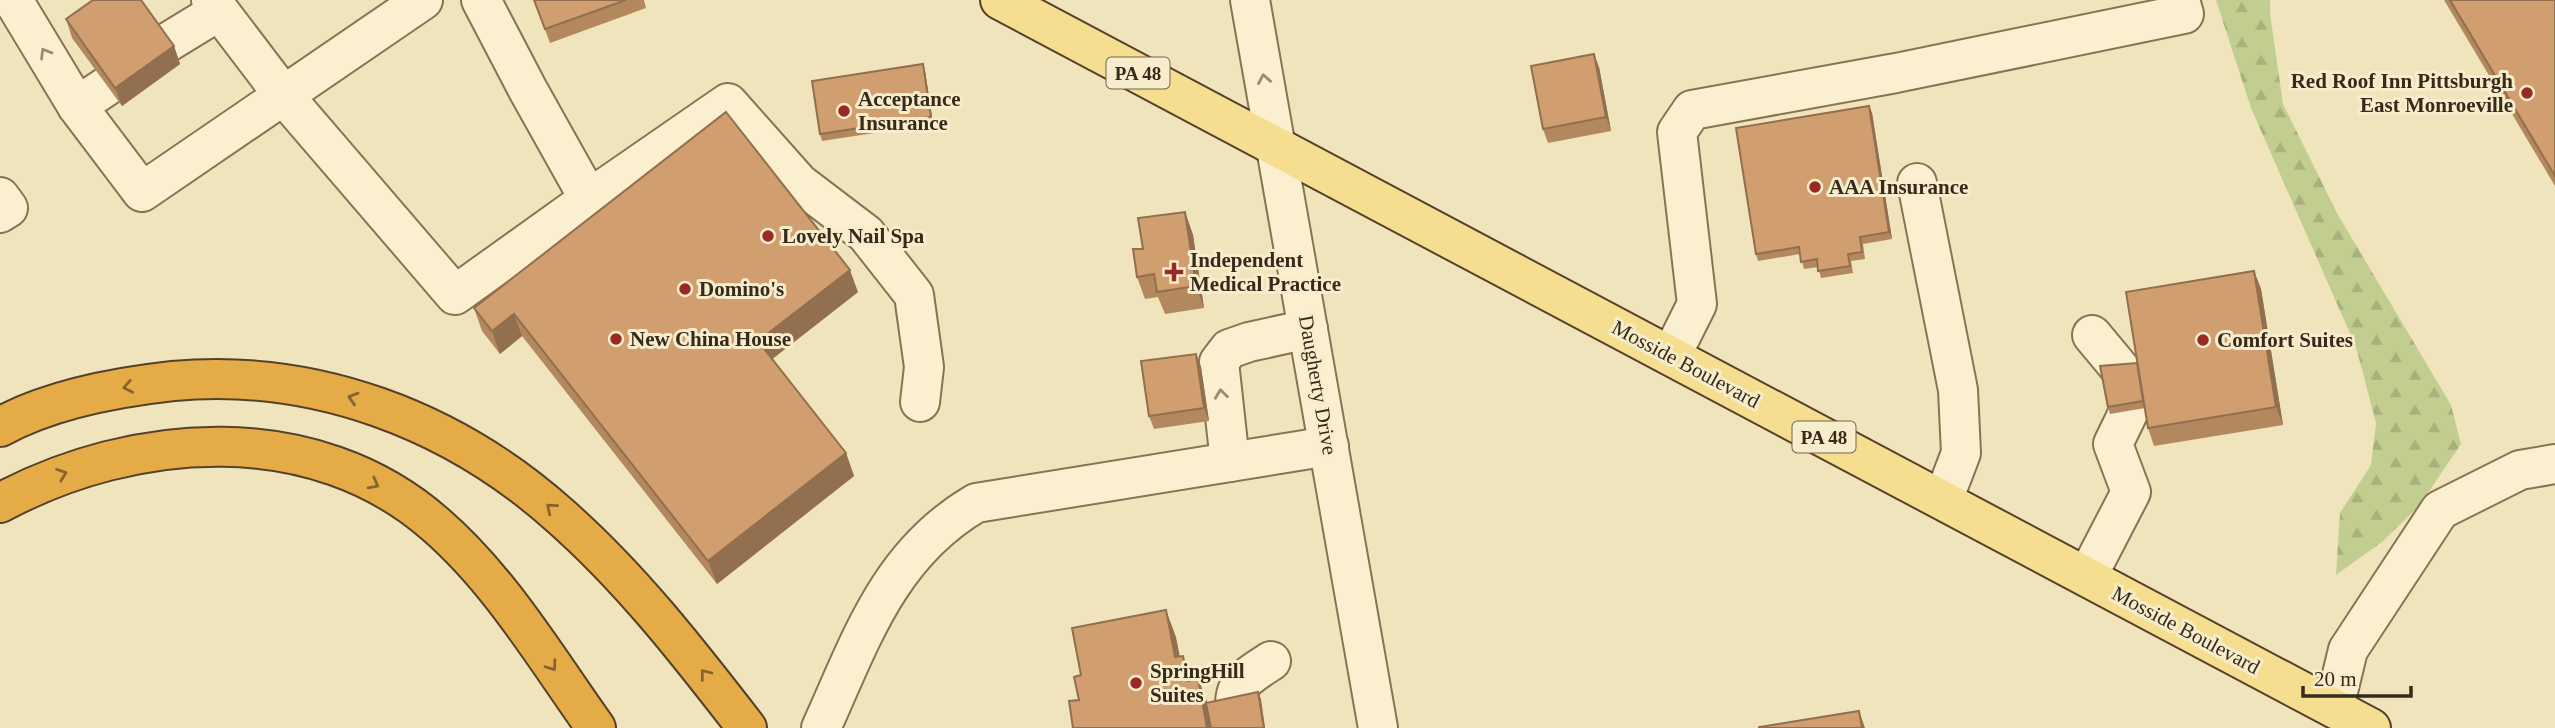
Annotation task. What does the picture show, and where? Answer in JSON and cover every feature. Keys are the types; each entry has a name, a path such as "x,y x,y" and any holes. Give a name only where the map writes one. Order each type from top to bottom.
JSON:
{"highway":[{"path":"0,427 94,394 143,384 240,379 330,391 413,419 484,457 558,513 640,596 747,728"},
{"path":"0,503 34,484 110,459 153,450 236,446 311,458 346,470 407,503 459,546 499,594 596,728"}],"main road":[{"name":"Mosside Boulevard","path":"1021,5 1276,146 2371,728"}],"street":[{"path":"13,0 92,96 142,192 423,0"},
{"path":"481,0 589,199"},
{"name":"Daugherty Drive","path":"1250,0 1378,728"},
{"path":"1671,356 1697,303 1677,132 1692,110 1896,74 2184,14 2179,0"},
{"path":"166,44 215,5 284,96 455,295 728,103 799,183 866,234 914,295 924,367 920,402"},
{"path":"1917,183 1958,390 1961,453 1943,500"},
{"path":"0,197 8,208 0,213"},
{"path":"1230,462 1219,362 1229,349 1308,329"},
{"path":"2087,577 2131,492 2113,444 2129,411 2122,372 2092,335"},
{"path":"821,728 872,615 903,566 923,544 976,503 1328,446"},
{"path":"2333,708 2348,650 2440,510 2520,470 2555,464"},
{"path":"1237,728 1234,705 1241,681 1270,661"}],"green space":[{"path":"2216,0 2270,0 2283,104 2338,215 2451,405 2461,444 2419,506 2382,542 2336,575 2340,513 2371,465 2376,423 2356,347 2251,108"}],"building":[{"path":"93,0 141,0 174,46 115,88 66,19"},
{"path":"534,0 626,0 545,29"},
{"name":"Red Roof Inn Pittsburgh East Monroeville","path":"2450,0 2555,0 2555,176"},
{"path":"1594,54 1606,117 1543,129 1531,66"},
{"path":"923,64 931,117 820,134 812,81"},
{"name":"AAA Insurance","path":"1869,106 1889,232 1860,237 1862,252 1848,254 1850,266 1818,271 1817,259 1801,262 1799,247 1756,254 1736,128"},
{"path":"726,112 850,270 758,341 846,453 708,561 514,314 492,331 474,308"},
{"path":"1185,212 1196,286 1157,292 1154,274 1137,277 1133,249 1143,249 1138,218"},
{"name":"Comfort Suites","path":"2254,271 2276,407 2148,428 2126,292"},
{"path":"1196,354 1204,408 1149,416 1141,361"},
{"path":"2137,363 2143,401 2108,407 2100,366"},
{"name":"SpringHill Suites","path":"1166,610 1175,657 1183,656 1188,681 1198,678 1207,728 1073,728 1069,701 1079,700 1074,677 1081,675 1072,628"},
{"path":"1258,692 1264,728 1211,728 1206,703"},
{"path":"1859,711 1862,728 1759,728 1759,727"}],"place":[{"name":"Red Roof Inn Pittsburgh East Monroeville","path":"2527,93"},
{"name":"Acceptance Insurance","path":"844,111"},
{"name":"AAA Insurance","path":"1815,187"},
{"name":"Lovely Nail Spa","path":"768,236"},
{"name":"Independent Medical Practice","path":"1174,272"},
{"name":"Domino's","path":"685,289"},
{"name":"New China House","path":"616,339"},
{"name":"Comfort Suites","path":"2203,340"},
{"name":"SpringHill Suites","path":"1136,683"}]}
